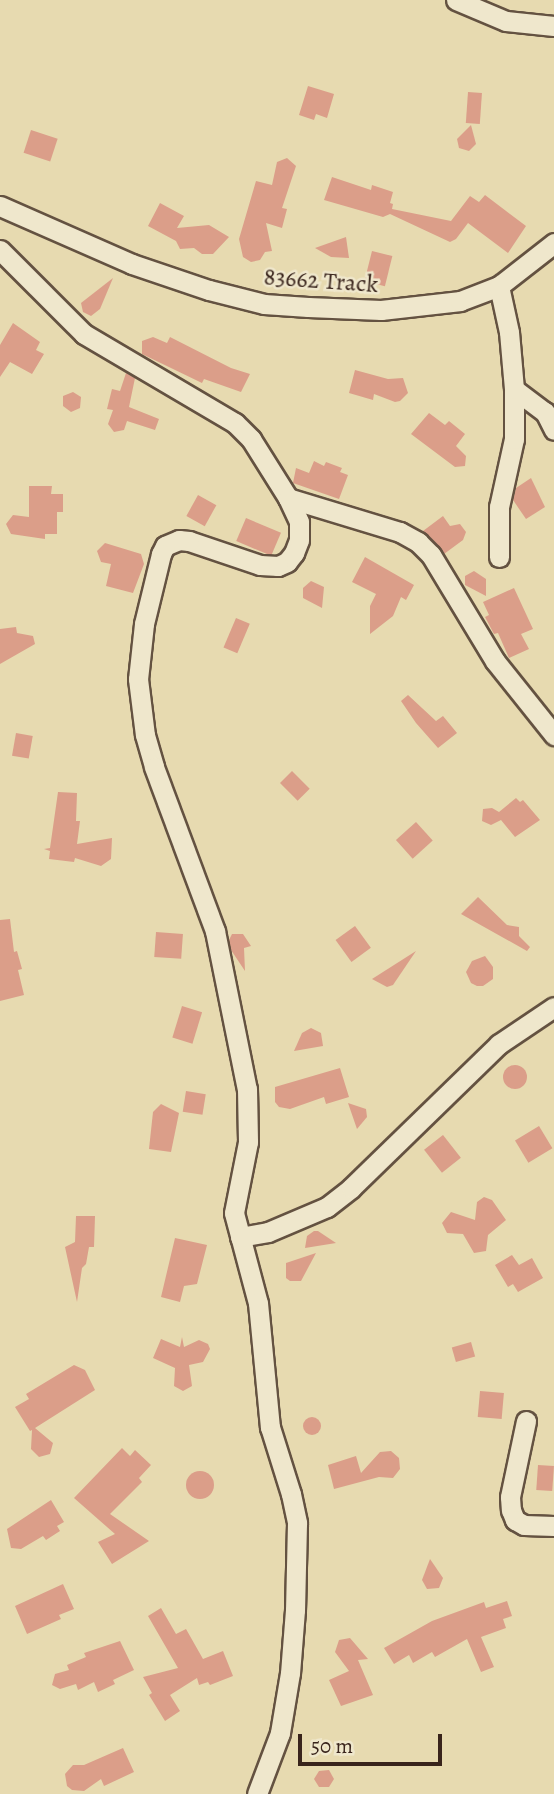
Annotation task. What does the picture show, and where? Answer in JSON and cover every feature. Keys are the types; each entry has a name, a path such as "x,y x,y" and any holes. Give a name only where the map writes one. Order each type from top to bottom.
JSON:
{"street":[{"path":"456,0 506,21 554,26"},
{"name":"83662 Track","path":"0,206 132,264 264,304 381,310 429,307 460,301 499,286 554,243"},
{"path":"0,250 48,300 93,341 235,423 251,439 289,498 299,522 299,540 287,562 278,566 260,565 189,541 179,540 165,546 139,654 139,691 145,735 154,767 215,931 247,1089 248,1142 234,1213 258,1303 270,1427 291,1494 296,1523 295,1610 290,1673 281,1733 257,1794"},
{"path":"499,286 509,332 514,389 512,455 499,507 499,557"},
{"path":"514,389 545,412 554,430"},
{"path":"289,498 400,532 418,542 430,555 495,661 554,735"},
{"path":"240,1237 268,1232 327,1206 351,1188 499,1044 554,1007"},
{"path":"526,1421 510,1497 510,1510 516,1520 524,1525 554,1526"}],"building":[{"path":"308,86 334,94 327,118 316,114 314,120 299,115"},
{"path":"468,92 482,93 480,124 466,123"},
{"path":"471,125 476,144 469,151 459,148 457,139"},
{"path":"31,130 58,139 50,161 24,153"},
{"path":"287,158 296,166 282,208 287,209 282,228 266,223 272,251 265,252 260,260 251,262 243,257 239,239 256,181 272,185 277,162"},
{"path":"332,177 371,190 372,185 393,192 390,203 393,204 392,209 451,221 470,196 479,202 485,195 526,226 508,253 468,223 456,239 450,242 390,214 383,217 324,200"},
{"path":"160,203 184,216 177,228 209,225 229,237 213,254 202,254 194,248 180,249 176,241 148,226"},
{"path":"346,237 349,258 331,257 315,248"},
{"path":"372,251 392,256 385,286 365,281"},
{"path":"113,278 100,309 91,316 83,312 81,303"},
{"path":"13,323 40,342 36,350 44,354 32,374 10,362 0,377 0,345"},
{"path":"153,337 167,343 170,337 231,368 250,374 241,392 204,379 202,383 142,354 142,341"},
{"path":"355,370 388,379 403,378 408,393 395,402 374,394 373,400 349,393"},
{"path":"126,373 135,378 129,407 159,419 155,430 127,421 124,430 114,432 108,424 113,410 107,409 112,389 120,391"},
{"path":"73,392 81,397 80,408 71,412 63,406 63,396"},
{"path":"429,413 445,425 449,421 465,434 456,446 466,456 465,466 455,467 411,434"},
{"path":"314,461 324,466 326,462 342,468 340,472 348,475 339,499 293,483 296,468 309,473"},
{"path":"531,478 545,507 526,519 513,500 516,488"},
{"path":"29,486 52,486 51,494 63,494 63,512 57,512 57,534 45,534 45,539 11,534 6,524 13,515 29,517"},
{"path":"198,495 216,505 205,526 186,516"},
{"path":"443,516 450,526 460,524 466,532 463,540 444,554 423,531"},
{"path":"246,518 281,533 271,556 236,541"},
{"path":"105,543 141,554 144,564 133,593 106,586 111,564 101,562 97,551"},
{"path":"365,557 414,585 406,600 401,597 393,616 370,634 370,606 376,594 352,582"},
{"path":"474,571 486,579 486,596 465,585 465,576"},
{"path":"311,581 324,587 322,608 303,598 303,588"},
{"path":"514,588 533,629 521,634 529,649 509,658 498,633 494,634 485,617 489,615 483,602"},
{"path":"236,618 250,624 237,653 223,647"},
{"path":"16,627 17,633 33,636 35,644 0,664 0,629"},
{"path":"408,695 436,721 443,716 457,733 438,748 401,701"},
{"path":"16,733 33,736 29,759 12,756"},
{"path":"292,771 310,789 298,801 280,783"},
{"path":"58,792 77,793 76,821 80,821 77,844 112,838 111,859 101,866 75,858 74,862 49,859 50,851 44,849 50,848"},
{"path":"516,798 520,802 523,800 540,820 515,837 501,820 491,825 482,821 483,809 492,808 499,812"},
{"path":"416,822 433,841 413,859 396,840"},
{"path":"478,897 507,925 519,927 519,936 530,947 527,951 461,914"},
{"path":"10,919 14,952 17,951 22,969 18,970 24,995 0,1001 0,920"},
{"path":"355,926 371,948 351,962 336,940"},
{"path":"156,932 183,934 181,959 154,957"},
{"path":"232,934 243,934 251,946 244,948 245,971 231,950 229,940"},
{"path":"416,951 393,985 387,987 372,979"},
{"path":"485,956 493,967 493,979 483,986 477,986 471,983 466,972 472,961"},
{"path":"182,1006 202,1012 192,1044 172,1038"},
{"path":"311,1028 321,1033 323,1046 294,1051 302,1033"},
{"path":"515,1065 524,1068 527,1077 524,1086 515,1089 506,1086 503,1077 506,1068"},
{"path":"340,1068 349,1097 326,1104 324,1097 290,1109 279,1107 275,1102 275,1087"},
{"path":"186,1091 206,1094 202,1115 183,1112"},
{"path":"348,1103 366,1109 367,1117 357,1129"},
{"path":"161,1104 179,1113 171,1152 149,1149 153,1112"},
{"path":"539,1126 552,1148 528,1163 515,1140"},
{"path":"443,1135 461,1158 442,1173 424,1150"},
{"path":"484,1197 492,1200 506,1220 488,1235 486,1251 474,1253 463,1234 447,1233 442,1223 451,1212 475,1220 477,1202"},
{"path":"76,1216 95,1216 94,1247 89,1247 86,1264 82,1268 77,1302 65,1247 75,1242"},
{"path":"314,1231 336,1243 305,1248 307,1236"},
{"path":"175,1238 207,1245 197,1284 184,1286 180,1302 161,1297"},
{"path":"316,1253 301,1281 290,1281 286,1278 286,1263"},
{"path":"512,1255 519,1265 532,1258 543,1278 518,1292 513,1284 508,1287 495,1265"},
{"path":"182,1337 184,1347 199,1340 208,1344 210,1349 203,1362 189,1365 192,1386 183,1391 174,1386 175,1368 153,1358 161,1339 180,1347"},
{"path":"471,1342 475,1356 456,1362 452,1348"},
{"path":"74,1365 85,1370 95,1390 35,1428 53,1443 50,1454 39,1457 31,1449 32,1430 30,1431 15,1407 29,1399 26,1394"},
{"path":"480,1391 504,1393 502,1419 478,1417"},
{"path":"312,1417 318,1420 321,1426 318,1432 312,1435 306,1432 303,1426 306,1420"},
{"path":"122,1448 130,1456 135,1450 151,1465 139,1478 142,1482 110,1514 149,1541 112,1564 98,1542 115,1534 74,1498"},
{"path":"391,1451 399,1458 400,1469 393,1478 379,1477 334,1489 328,1465 356,1456 361,1473 380,1452"},
{"path":"538,1465 554,1466 552,1491 536,1490"},
{"path":"200,1471 210,1475 214,1485 210,1495 200,1499 190,1495 186,1485 190,1475"},
{"path":"51,1500 64,1522 57,1526 60,1531 46,1540 43,1536 21,1549 11,1548 7,1529"},
{"path":"430,1559 443,1578 439,1588 427,1589 422,1580"},
{"path":"63,1584 74,1609 59,1615 61,1619 27,1634 15,1606"},
{"path":"507,1601 512,1616 503,1619 506,1628 481,1637 494,1667 481,1672 467,1639 435,1657 432,1652 413,1663 409,1655 394,1664 384,1648 432,1621 484,1602 486,1608"},
{"path":"161,1608 176,1634 186,1629 203,1659 223,1651 233,1676 210,1685 208,1682 199,1685 197,1678 170,1695 180,1711 165,1721 149,1695 152,1693 143,1677 178,1668 148,1616"},
{"path":"350,1638 368,1659 358,1660 373,1695 341,1706 329,1680 349,1671 335,1652 339,1640"},
{"path":"120,1641 134,1670 113,1680 115,1684 98,1692 94,1682 78,1690 76,1684 60,1689 52,1685 55,1674 69,1670 67,1665 86,1657 84,1653"},
{"path":"123,1748 134,1772 104,1786 101,1779 84,1791 72,1790 67,1786 65,1774 73,1765 84,1765"},
{"path":"329,1770 334,1779 329,1787 319,1787 314,1779 319,1771"}]}
